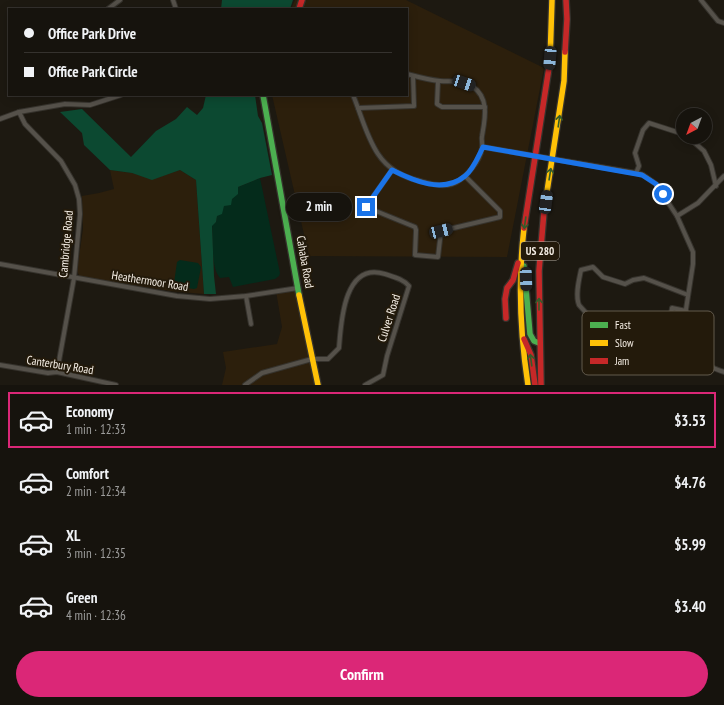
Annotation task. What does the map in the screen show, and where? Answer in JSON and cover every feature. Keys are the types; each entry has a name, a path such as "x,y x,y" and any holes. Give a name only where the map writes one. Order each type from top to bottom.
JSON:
{"main road":[{"name":"US 280","path":"528,385 522,338 520,298 522,254 547,81 552,0"},
{"name":"US 280","path":"541,385 539,343 540,246 566,64 566,0"},
{"name":"Cahaba Road","path":"263,96 298,288 318,385"},
{"path":"506,318 505,299 507,288 513,280 522,254"},
{"path":"522,254 526,279 530,334 534,341 539,343"},
{"path":"522,338 528,345 535,385"}],"street":[{"path":"109,8 120,0"},
{"path":"701,0 718,21 724,23"},
{"path":"353,96 369,136 378,154 392,170 410,179 439,186 453,183 465,176 472,169 483,147 482,139 485,107 483,98 472,86 464,83 408,74"},
{"path":"358,108 414,106 413,76"},
{"path":"438,80 437,104 442,107 485,107"},
{"path":"0,119 19,112 65,104 90,105 118,96"},
{"name":"Cambridge Road","path":"19,112 25,124 61,161 75,185 79,199 80,214 74,278 57,372"},
{"path":"636,173 639,166 635,153 643,130 650,123 676,132"},
{"path":"696,144 704,151 711,165 716,186"},
{"path":"483,147 636,173 656,184 677,216 693,252 694,264 686,311 672,308 672,311"},
{"path":"392,170 366,207 415,227 415,254 438,257 441,231 500,217 500,211 465,176"},
{"path":"677,216 698,202 716,186 724,176"},
{"name":"Heathermoor Road","path":"0,264 177,296 210,299 246,296 298,288"},
{"path":"584,311 577,300 579,278 582,270 593,267 603,277 625,284 633,280 644,278 688,295"},
{"name":"Culver Road","path":"245,385 262,373 312,359 328,359 339,348 345,301 356,281 368,272 379,272 405,281 409,286 387,356 383,375 365,385"},
{"path":"246,296 251,324"},
{"name":"Canterbury Road","path":"0,365 48,373 57,372 116,385"},
{"path":"714,368 724,372"}],"shaded area":[{"path":"295,0 406,0 544,68 507,257 309,256 272,96 408,96 408,8 291,8"},
{"path":"110,170 132,173 152,179 180,170 196,180 204,294 171,291 80,277 77,271 83,229 82,196 114,189"},
{"path":"298,288 318,385 222,385 226,368 223,352 277,344 282,327 276,291"}],"green space":[{"path":"222,0 293,0 290,8 221,8"},
{"path":"206,96 255,96 258,116 262,123 272,175 238,187 238,194 232,199 231,205 224,206 222,214 217,216 216,222 212,226 216,294 204,294 196,180 180,170 152,180 132,173 110,170 84,145 82,133 60,112 82,109 131,157 156,131 176,119 187,107 197,115 203,108"},
{"path":"260,178 280,273 275,279 233,287 229,277 220,278 217,274 213,253 212,225 216,222 217,216 224,206 232,199 238,187"},
{"path":"180,260 198,263 201,267 197,288 194,289 175,286 174,283 177,262"}],"traffic: fast":[{"path":"263,96 299,295"},
{"path":"524,266 530,334 534,341 539,343"}],"traffic: slow":[{"path":"550,61 552,0"},
{"path":"544,211 564,81 565,52"},
{"path":"524,228 521,267 521,306 523,346 528,385"},
{"path":"299,295 318,385"}],"traffic: jam":[{"path":"299,8 302,0"},
{"path":"565,52 567,19 566,0"},
{"path":"524,228 550,61"},
{"path":"541,385 539,271 544,211"},
{"path":"506,318 505,299 507,288 513,280 518,263"},
{"path":"524,339 531,355 535,385"}],"route":[{"path":"366,207 392,170 410,179 439,186 453,183 465,176 472,169 483,147 636,173 656,184 663,194"}]}
